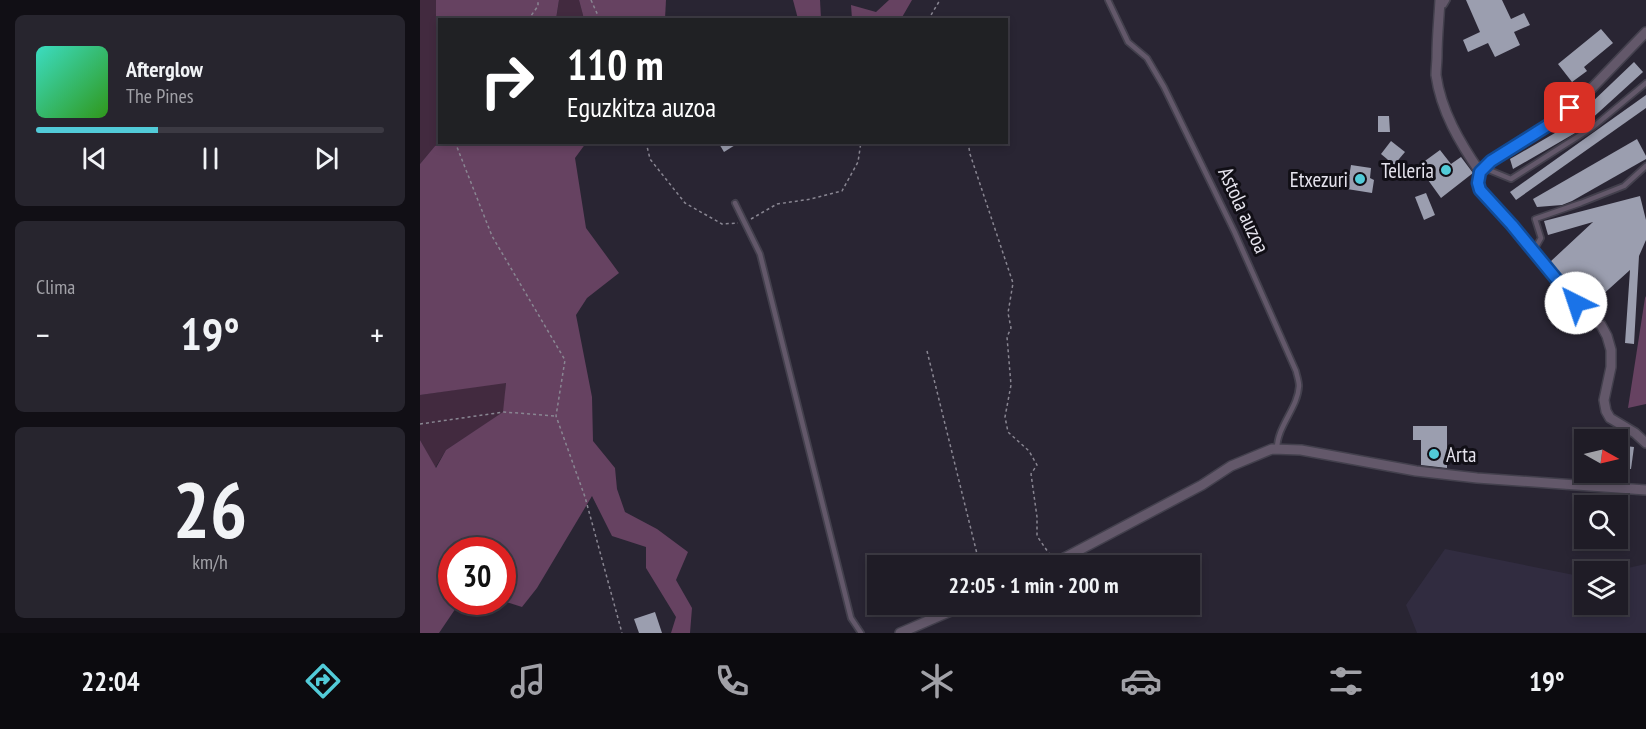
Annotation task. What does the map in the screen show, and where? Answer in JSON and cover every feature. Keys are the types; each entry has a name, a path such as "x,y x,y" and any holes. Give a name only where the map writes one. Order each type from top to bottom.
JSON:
{"street":[{"path":"1442,2 1437,24 1436,75 1450,123 1462,146 1482,170"},
{"path":"1646,32 1570,108 1550,124 1491,161 1482,170 1478,183 1480,190 1512,225 1568,294 1601,326 1611,350 1611,367 1604,400 1606,411 1610,418 1635,433 1646,443"},
{"path":"1069,555 1202,485 1231,466 1272,449 1301,450 1416,471 1477,478 1646,490"},
{"path":"900,633 942,615"}],"lane":[{"name":"Astola auzoa","path":"1108,0 1128,42 1147,58 1170,98 1235,233 1296,371 1299,386 1284,422 1277,449"},
{"path":"1482,170 1511,179 1593,127 1646,82"},
{"path":"1533,251 1541,238 1534,219 1624,186 1646,166"},
{"path":"735,203 760,254 851,618 861,633"}],"path":[{"path":"529,18 538,6 538,0"},
{"path":"591,0 599,18"},
{"path":"929,18 940,0"},
{"path":"456,144 492,236 565,360 556,416 585,497 622,633"},
{"path":"646,144 650,159 685,204 722,224 745,223 777,204 842,191 858,162 861,144"},
{"path":"968,144 1012,283 1008,313 1011,328 1007,337 1011,385 1005,417 1008,432 1029,452 1037,465 1031,474 1037,517 1036,536 1050,555"},
{"path":"927,351 977,555"},
{"path":"420,424 504,412 556,416"}],"shaded area":[{"path":"420,0 436,0 438,144 443,144 435,146 420,164"},
{"path":"436,0 559,0 556,18 438,18 438,32 436,31"},
{"path":"559,0 579,0 584,18 556,18"},
{"path":"579,0 666,0 665,18 584,18"},
{"path":"793,0 820,0 821,18 798,18"},
{"path":"889,0 912,0 902,18 852,18 851,5 876,12"},
{"path":"441,144 585,144 575,158 586,228 619,273 587,298 576,315 592,397 593,441 615,468 617,489 625,512 657,529 688,552 676,580 692,608 690,633 671,633 676,617 646,568 646,547 612,536 592,496 537,588 522,607 516,605 516,537 438,537 438,615 451,615 439,633 420,633 420,440 436,468 446,450 503,412 506,383 420,395 420,164 435,146"},
{"path":"1646,296 1646,404 1628,408 1645,298"},
{"path":"506,382 504,412 446,450 435,468 420,440 420,395"},
{"path":"1445,549 1574,575 1574,615 1628,615 1628,568 1646,564 1646,633 1417,633 1406,605"}],"building":[{"path":"1466,0 1502,0 1511,19 1524,13 1530,25 1514,32 1520,45 1495,57 1488,43 1468,52 1463,40 1480,32"},
{"path":"1601,29 1613,43 1584,67 1587,71 1572,82 1558,64"},
{"path":"1634,62 1643,72 1577,132 1513,169 1510,159 1567,126"},
{"path":"1646,95 1646,108 1516,200 1510,192"},
{"path":"1378,116 1389,116 1390,132 1378,132"},
{"path":"1637,139 1646,159 1572,201 1562,205 1537,207 1533,199"},
{"path":"1391,141 1405,152 1394,165 1381,154"},
{"path":"719,144 737,144 724,152"},
{"name":"Telleria","path":"1440,150 1451,164 1461,157 1473,173 1441,198 1418,166"},
{"name":"Etxezuri","path":"1351,165 1371,168 1370,178 1374,180 1372,193 1347,189"},
{"path":"1426,193 1435,215 1424,220 1415,197"},
{"path":"1640,196 1646,220 1646,240 1639,256 1634,344 1625,343 1630,270 1589,307 1550,262 1593,222 1548,235 1544,221"},
{"name":"Arta","path":"1413,426 1447,426 1447,468 1421,465 1421,440 1413,440"},
{"path":"1628,446 1634,447 1631,469 1628,469"},
{"path":"655,612 662,633 639,633 634,619"}],"place":[{"name":"Telleria","path":"1446,170"},
{"name":"Etxezuri","path":"1360,179"},
{"name":"Arta","path":"1434,454"}],"route":[{"path":"1570,108 1550,124 1491,161 1480,172 1478,183 1480,190 1576,303"}]}
